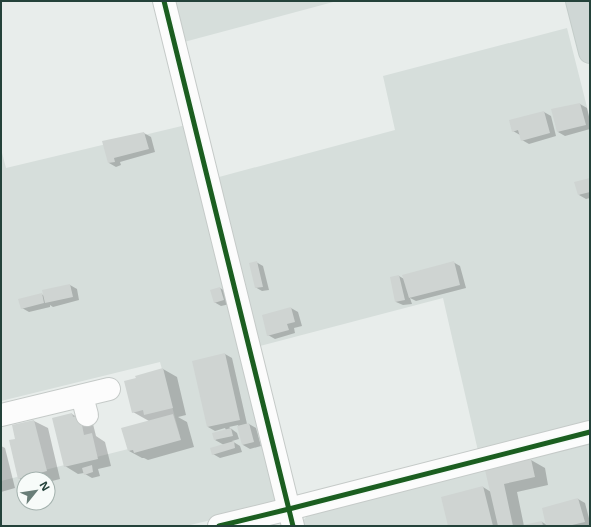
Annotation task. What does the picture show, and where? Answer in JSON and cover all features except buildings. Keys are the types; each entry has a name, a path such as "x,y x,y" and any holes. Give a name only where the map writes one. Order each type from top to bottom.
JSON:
{"main road":[{"path":"577,1 590,52"}],"street":[{"path":"164,1 291,518"},
{"path":"1,415 85,405 109,389"},
{"path":"219,526 291,518 590,432"}],"shaded area":[{"path":"174,1 337,1 184,42"},
{"path":"567,28 590,119 590,424 478,451 443,298 260,346 219,177 395,130 383,76"},
{"path":"186,125 282,503 186,526 1,526 1,481 16,477 16,511 56,511 56,471 41,471 180,436 160,362 1,401 1,149 6,168"},
{"path":"590,439 590,526 305,526 303,521 312,509"}],"cycle path":[{"path":"164,1 293,526"},
{"path":"219,526 590,432"}]}
